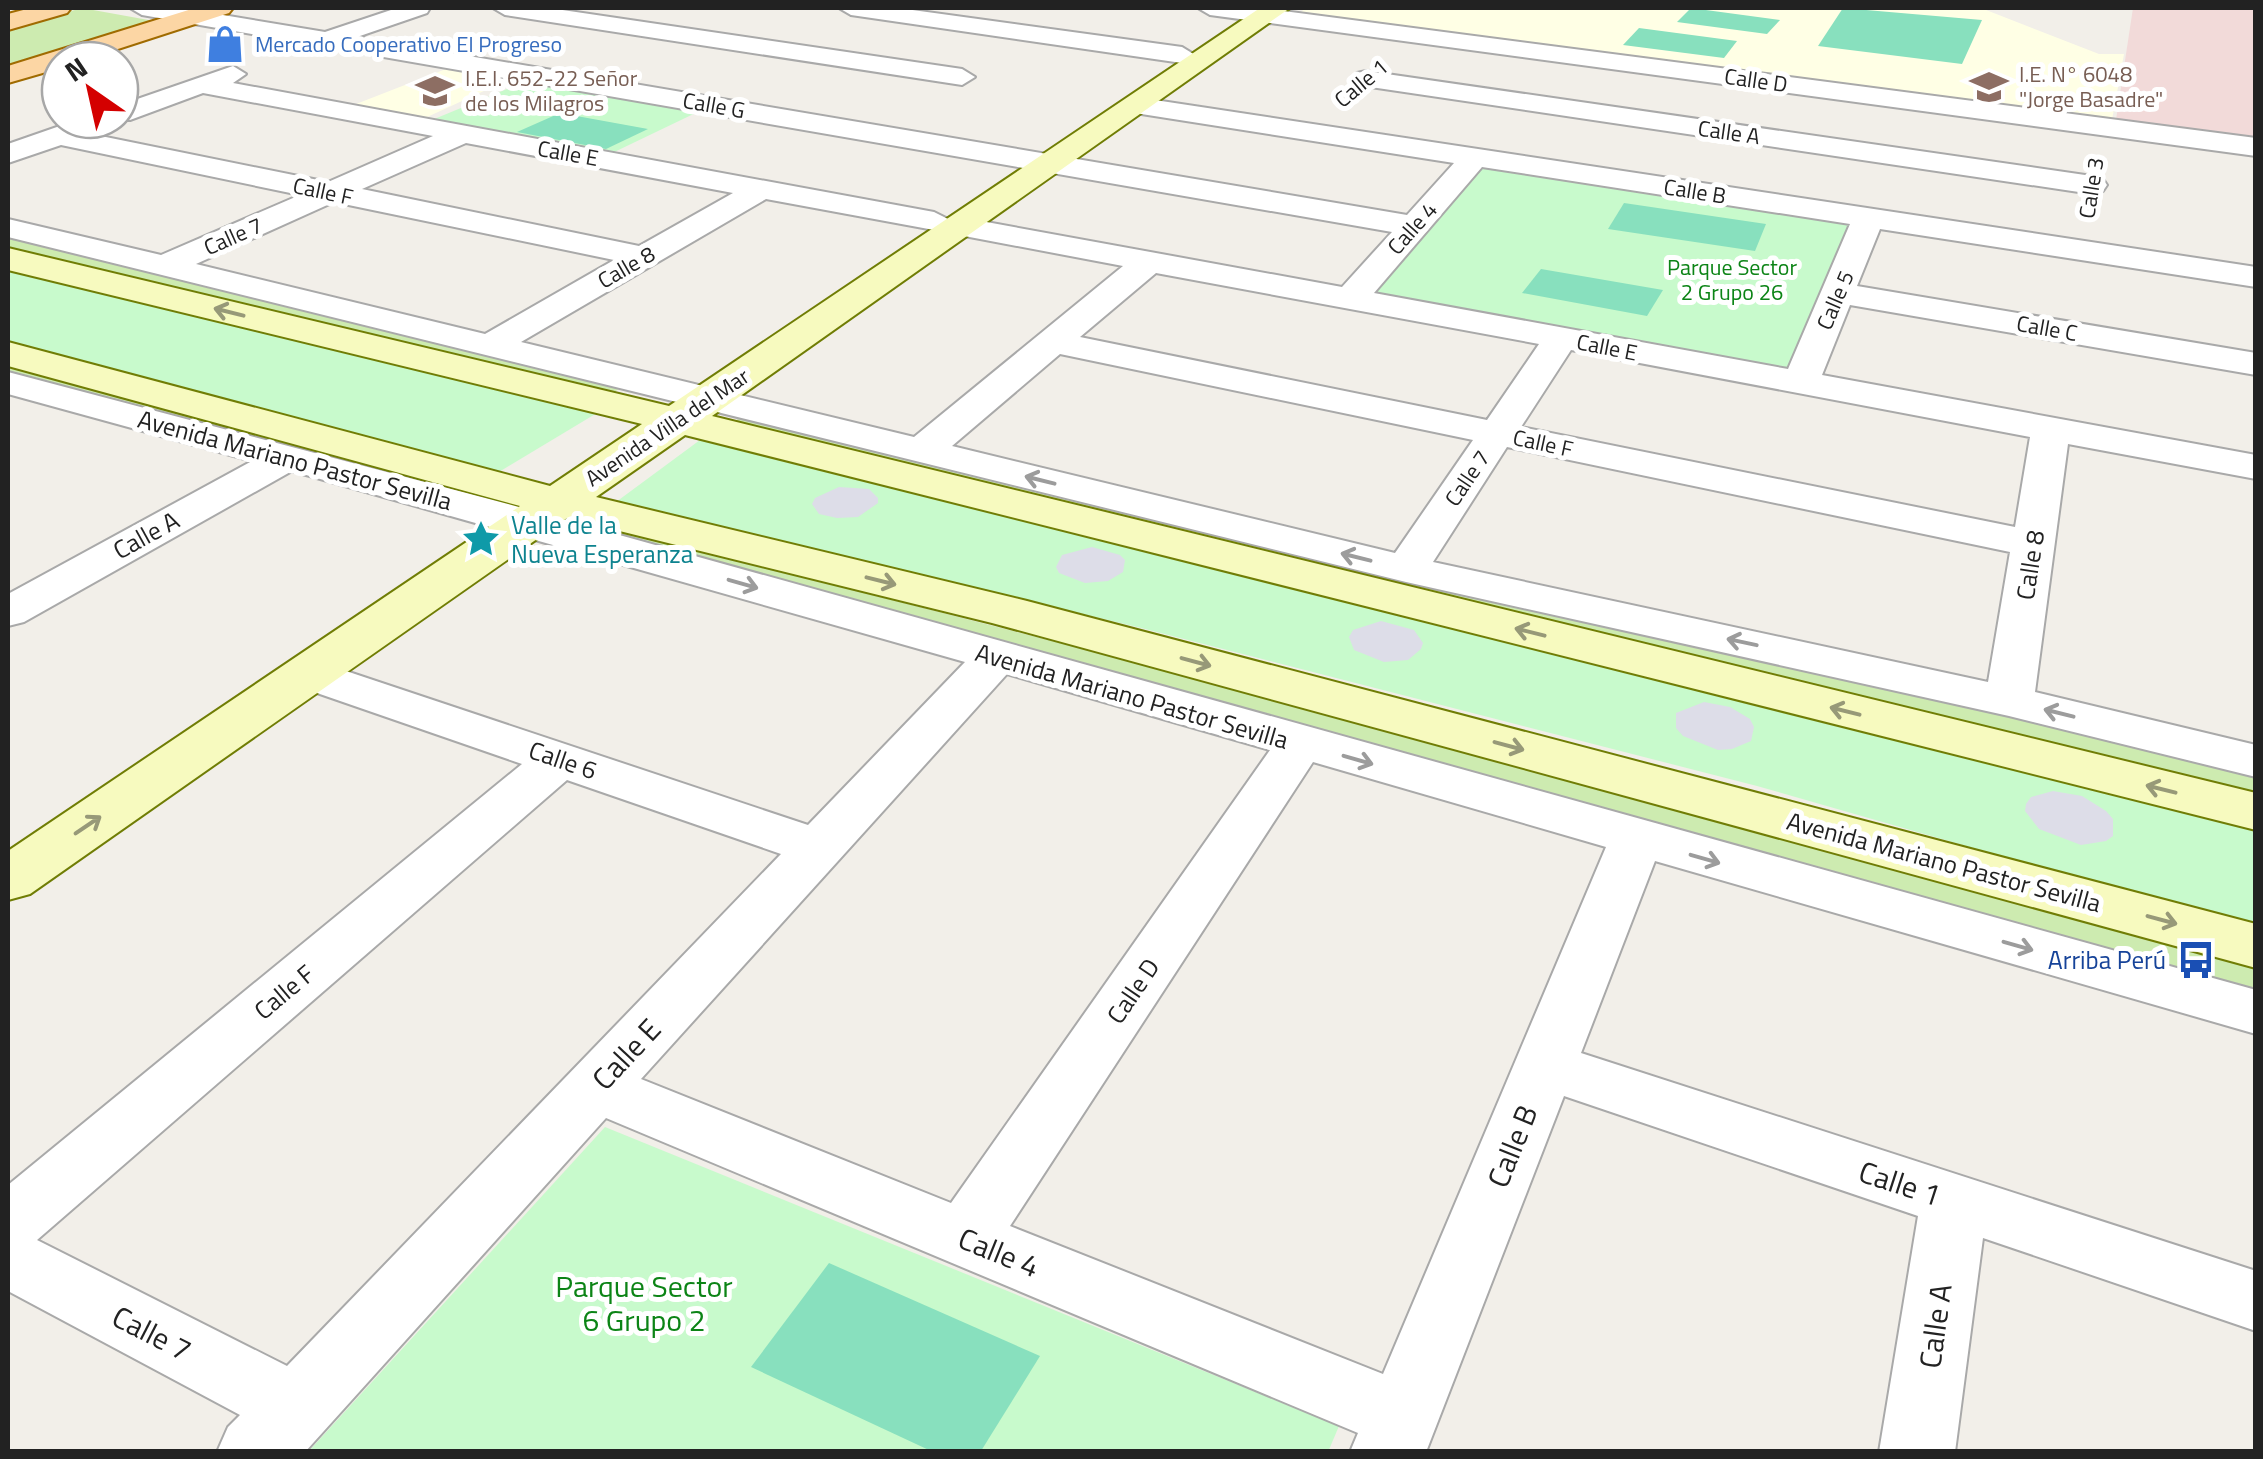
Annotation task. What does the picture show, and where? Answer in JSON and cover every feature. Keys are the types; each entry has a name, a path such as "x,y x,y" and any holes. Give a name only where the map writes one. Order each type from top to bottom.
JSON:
{"main road":[{"path":"8,22 58,8"},
{"path":"8,75 220,8"},
{"name":"Avenida Villa del Mar","path":"8,839 525,508 947,224 1182,55 1251,11"},
{"name":"Avenida Villa del Mar","path":"1039,161 1135,105 1251,11"},
{"path":"8,259 675,406 2256,812"},
{"name":"Avenida Mariano Pastor Sevilla","path":"8,354 525,508 1008,612 2256,946"},
{"name":"Avenida Villa del Mar","path":"8,880 308,674 525,508"}],"street":[{"name":"Calle G","path":"142,8 1039,161"},
{"path":"140,107 419,8"},
{"path":"504,8 962,77"},
{"path":"851,8 912,11 1182,55"},
{"name":"Calle D","path":"1251,11 2256,147"},
{"path":"651,51 734,15"},
{"path":"928,96 1038,34"},
{"name":"Calle 1","path":"1304,131 1418,35"},
{"path":"325,108 448,60"},
{"path":"579,82 615,66"},
{"path":"1662,186 1735,78"},
{"name":"Calle A","path":"1366,79 2092,185"},
{"name":"Calle E","path":"202,85 2256,467"},
{"name":"Calle B","path":"1135,105 2256,277"},
{"path":"610,161 720,106"},
{"path":"866,132 894,115"},
{"name":"Calle 3","path":"2082,250 2101,126"},
{"name":"Calle 7","path":"167,265 462,134"},
{"path":"8,154 48,140"},
{"name":"Calle F","path":"79,140 645,256"},
{"name":"Calle 4","path":"1350,298 1475,157"},
{"path":"1039,161 1414,226"},
{"name":"Calle 8","path":"491,345 761,189"},
{"name":"Calle 5","path":"1800,382 1869,217"},
{"path":"8,228 491,345 675,406 922,451 1406,569 2009,701 2256,761"},
{"path":"922,451 1150,262"},
{"name":"Calle C","path":"1838,293 2256,364"},
{"name":"Calle 7","path":"1406,569 1561,338"},
{"name":"Calle F","path":"1053,342 2034,544"},
{"name":"Avenida Mariano Pastor Sevilla","path":"8,383 284,459 525,508 997,657 2256,1012"},
{"name":"Calle 8","path":"2009,701 2052,429"},
{"name":"Calle A","path":"8,612 27,583 284,459"},
{"name":"Calle E","path":"276,1429 997,657"},
{"name":"Calle 6","path":"308,674 819,848"},
{"name":"Calle D","path":"965,1238 1300,744"},
{"name":"Calle F","path":"8,1224 560,759"},
{"name":"Calle B","path":"1395,1434 1636,840"},
{"name":"Calle 1","path":"1545,1065 2256,1301"},
{"name":"Calle 4","path":"595,1087 965,1238 1395,1434"},
{"name":"Calle A","path":"1916,1452 1954,1201"},
{"name":"Calle 7","path":"8,1258 276,1429"}],"shaded area":[{"name":"I.E. N° 6048 \"Jorge Basadre\"","path":"1306,8 1981,8 2099,54 2124,54 2112,120 1298,14"},
{"path":"2133,8 2255,9 2255,138 2116,120"},
{"name":"I.E.I. 652-22 Señor de los Milagros","path":"451,67 512,78 425,118 351,106"},
{"path":"839,487 869,489 878,503 858,517 819,514 812,504 815,498"},
{"path":"1092,547 1120,555 1125,560 1123,572 1108,581 1085,583 1059,573 1056,567 1062,555"},
{"path":"1381,621 1414,630 1423,643 1421,649 1408,660 1384,662 1354,650 1349,637 1353,630"},
{"path":"1704,702 1730,707 1750,719 1754,727 1751,741 1718,750 1683,736 1676,728 1676,713"},
{"path":"2053,791 2082,796 2106,811 2113,819 2113,836 2081,845 2039,829 2025,811 2026,804 2031,797"}],"green space":[{"path":"82,8 154,21 95,40 40,40 40,58 8,68 8,29"},
{"path":"1691,8 1780,20 1767,34 1677,22"},
{"path":"1843,8 1982,20 1962,64 1818,46"},
{"path":"1639,28 1737,41 1724,58 1623,45"},
{"path":"534,78 706,108 606,156 427,122"},
{"path":"560,113 648,129 606,149 517,132"},
{"name":"Parque Sector 2 Grupo 26","path":"1485,162 1857,220 1792,371 1367,294"},
{"path":"1624,203 1766,224 1755,251 1608,229"},
{"path":"8,238 622,387 606,397 8,250"},
{"path":"8,265 602,410 494,475 8,344"},
{"path":"1541,269 1663,290 1647,316 1522,293"},
{"path":"8,365 458,489 447,496 8,375"},
{"path":"743,415 2255,775 2255,796 730,425"},
{"path":"700,440 2255,826 2255,929 1757,786 1141,628 616,502"},
{"path":"593,523 1107,655 2255,965 2255,993 581,531"},
{"name":"Parque Sector 6 Grupo 2","path":"605,1127 1339,1426 1328,1452 308,1452"},
{"path":"829,1263 1040,1356 981,1451 931,1451 751,1367"}],"place":[{"name":"Mercado Cooperativo El Progreso","path":"225,44"},
{"name":"I.E. N° 6048 \"Jorge Basadre\"","path":"1989,87"},
{"name":"I.E.I. 652-22 Señor de los Milagros","path":"435,91"},
{"name":"Valle de la Nueva Esperanza","path":"481,539"},
{"name":"Arriba Perú","path":"2196,960"}]}
